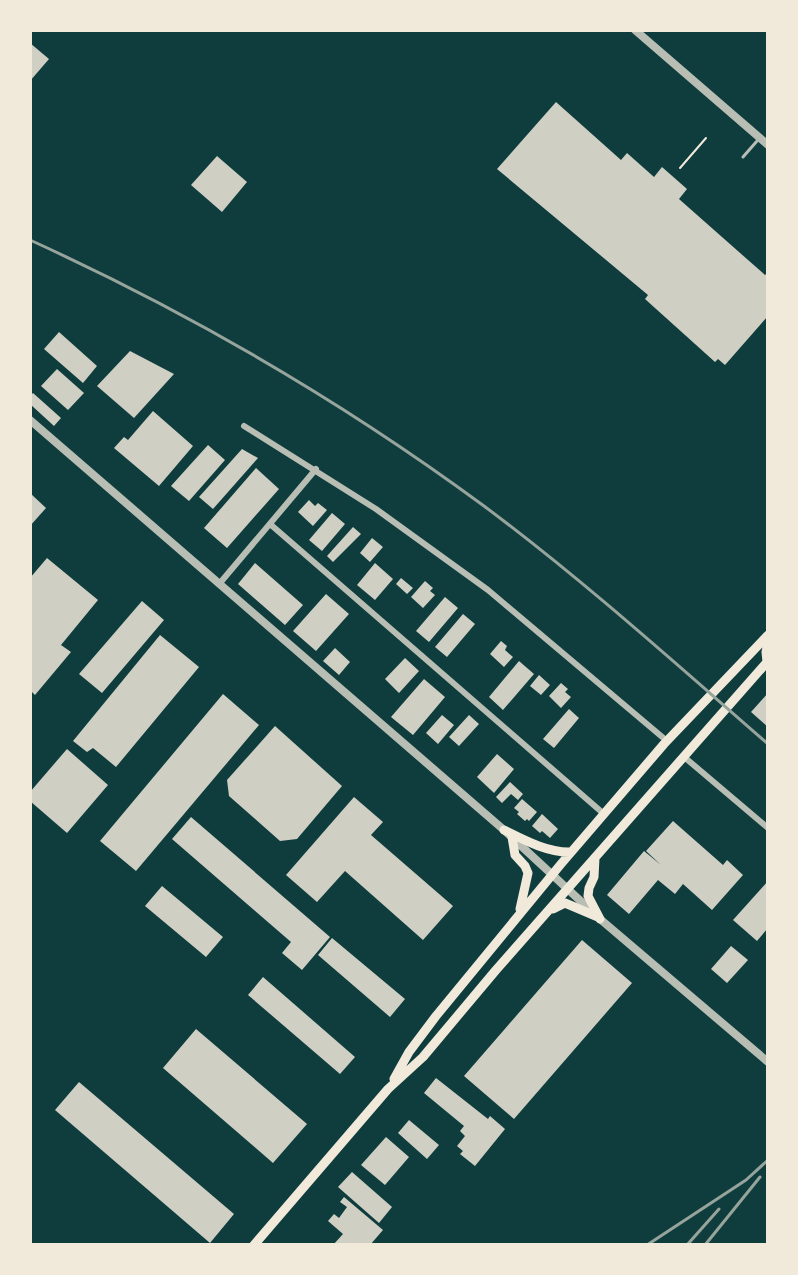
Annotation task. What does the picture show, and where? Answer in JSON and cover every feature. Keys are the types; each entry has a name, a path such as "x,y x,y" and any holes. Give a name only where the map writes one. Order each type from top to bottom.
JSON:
{"main road":[{"path":"388,1089 409,1052 436,1016 552,874 667,741 768,635"},
{"path":"254,1245 388,1089 423,1057 768,662 768,643"},
{"path":"508,834 557,851 571,852"},
{"path":"508,834 515,855 528,873 518,916"},
{"path":"595,858 594,877 588,892 600,919"},
{"path":"544,916 565,903 600,919"}],"street":[{"path":"635,30 768,145"},
{"path":"30,420 768,1062"},
{"path":"244,426 376,509 488,590 667,741"},
{"path":"220,583 316,469"},
{"path":"270,524 604,814"},
{"path":"683,756 768,828"}],"lane":[{"path":"743,157 760,138"}],"path":[{"path":"680,168 706,138"}],"building":[{"path":"30,43 49,59 30,81"},
{"path":"556,102 621,160 627,153 654,177 662,167 687,189 679,199 765,275 768,272 768,316 725,365 718,359 715,362 645,299 648,295 497,169"},
{"path":"217,156 247,182 222,212 191,185"},
{"path":"59,332 97,366 83,383 44,349"},
{"path":"130,351 174,374 134,418 97,386"},
{"path":"57,369 84,393 68,410 41,386"},
{"path":"33,393 61,418 54,426 30,404"},
{"path":"153,411 193,446 159,486 114,448 124,437 128,440"},
{"path":"208,445 225,460 189,501 171,486"},
{"path":"242,449 258,458 213,509 199,497"},
{"path":"256,468 279,489 227,548 204,528"},
{"path":"30,493 46,508 30,526"},
{"path":"309,500 327,510 313,526 298,512"},
{"path":"332,513 345,524 322,551 309,540"},
{"path":"353,527 361,534 333,562 327,556"},
{"path":"372,538 383,547 370,562 360,553"},
{"path":"47,558 98,600 61,645 71,652 35,695 30,690 30,578"},
{"path":"255,563 303,605 285,625 238,584"},
{"path":"375,563 393,579 375,600 357,585"},
{"path":"401,578 413,588 407,594 396,584"},
{"path":"425,581 433,588 430,591 435,595 423,608 411,597"},
{"path":"326,594 349,614 316,651 293,631"},
{"path":"445,597 458,608 429,642 416,631"},
{"path":"142,601 164,620 102,693 79,674"},
{"path":"463,614 475,624 447,657 435,647"},
{"path":"160,635 199,667 116,767 93,748 87,752 73,741"},
{"path":"501,641 513,657 504,667 490,654"},
{"path":"335,648 350,662 339,675 323,661"},
{"path":"405,658 419,671 399,693 385,679"},
{"path":"519,661 534,674 503,710 489,697"},
{"path":"539,675 550,685 541,695 530,686"},
{"path":"424,679 445,697 413,735 391,717"},
{"path":"561,683 571,697 561,708 549,696"},
{"path":"768,693 768,727 751,712"},
{"path":"223,694 259,725 136,871 100,841"},
{"path":"569,709 579,718 554,748 543,739"},
{"path":"442,715 454,725 438,744 426,733"},
{"path":"469,715 479,724 459,746 449,737"},
{"path":"275,726 342,786 297,839 280,841 229,796 227,780"},
{"path":"67,749 108,785 67,833 30,801 30,792"},
{"path":"497,754 514,769 494,793 477,777"},
{"path":"510,782 523,794 518,800 511,794 502,803 496,797"},
{"path":"354,797 383,822 371,835 453,906 423,940 345,871 317,902 286,875"},
{"path":"522,799 537,812 529,821 525,821 514,808"},
{"path":"542,814 558,829 550,838 532,826"},
{"path":"191,817 330,937 302,970 282,953 291,942 172,839"},
{"path":"673,821 723,865 727,860 743,875 712,910 683,884 675,894 658,880 629,914 607,895 644,851 661,865 646,851"},
{"path":"768,881 768,928 757,941 733,920"},
{"path":"162,886 223,937 206,957 145,906"},
{"path":"332,938 405,999 390,1017 318,955"},
{"path":"582,940 632,983 514,1119 464,1076"},
{"path":"731,946 748,960 727,983 711,969"},
{"path":"263,977 355,1057 340,1074 248,995"},
{"path":"196,1029 307,1124 273,1163 163,1068"},
{"path":"436,1078 505,1129 475,1166 460,1154 463,1151 457,1146 465,1136 460,1131 464,1126 424,1093"},
{"path":"79,1082 234,1214 210,1243 55,1110"},
{"path":"409,1120 439,1145 427,1159 398,1133"},
{"path":"386,1137 409,1157 385,1185 361,1165"},
{"path":"352,1172 392,1207 379,1223 338,1187"},
{"path":"344,1197 383,1230 370,1245 333,1245 343,1234 328,1221 334,1214 339,1218 347,1207 340,1202"}],"railway":[{"path":"30,240 149,298 264,361 431,468 557,563 768,744"},
{"path":"647,1245 746,1180 768,1160"},
{"path":"705,1245 760,1177"},
{"path":"687,1245 719,1209"}]}
